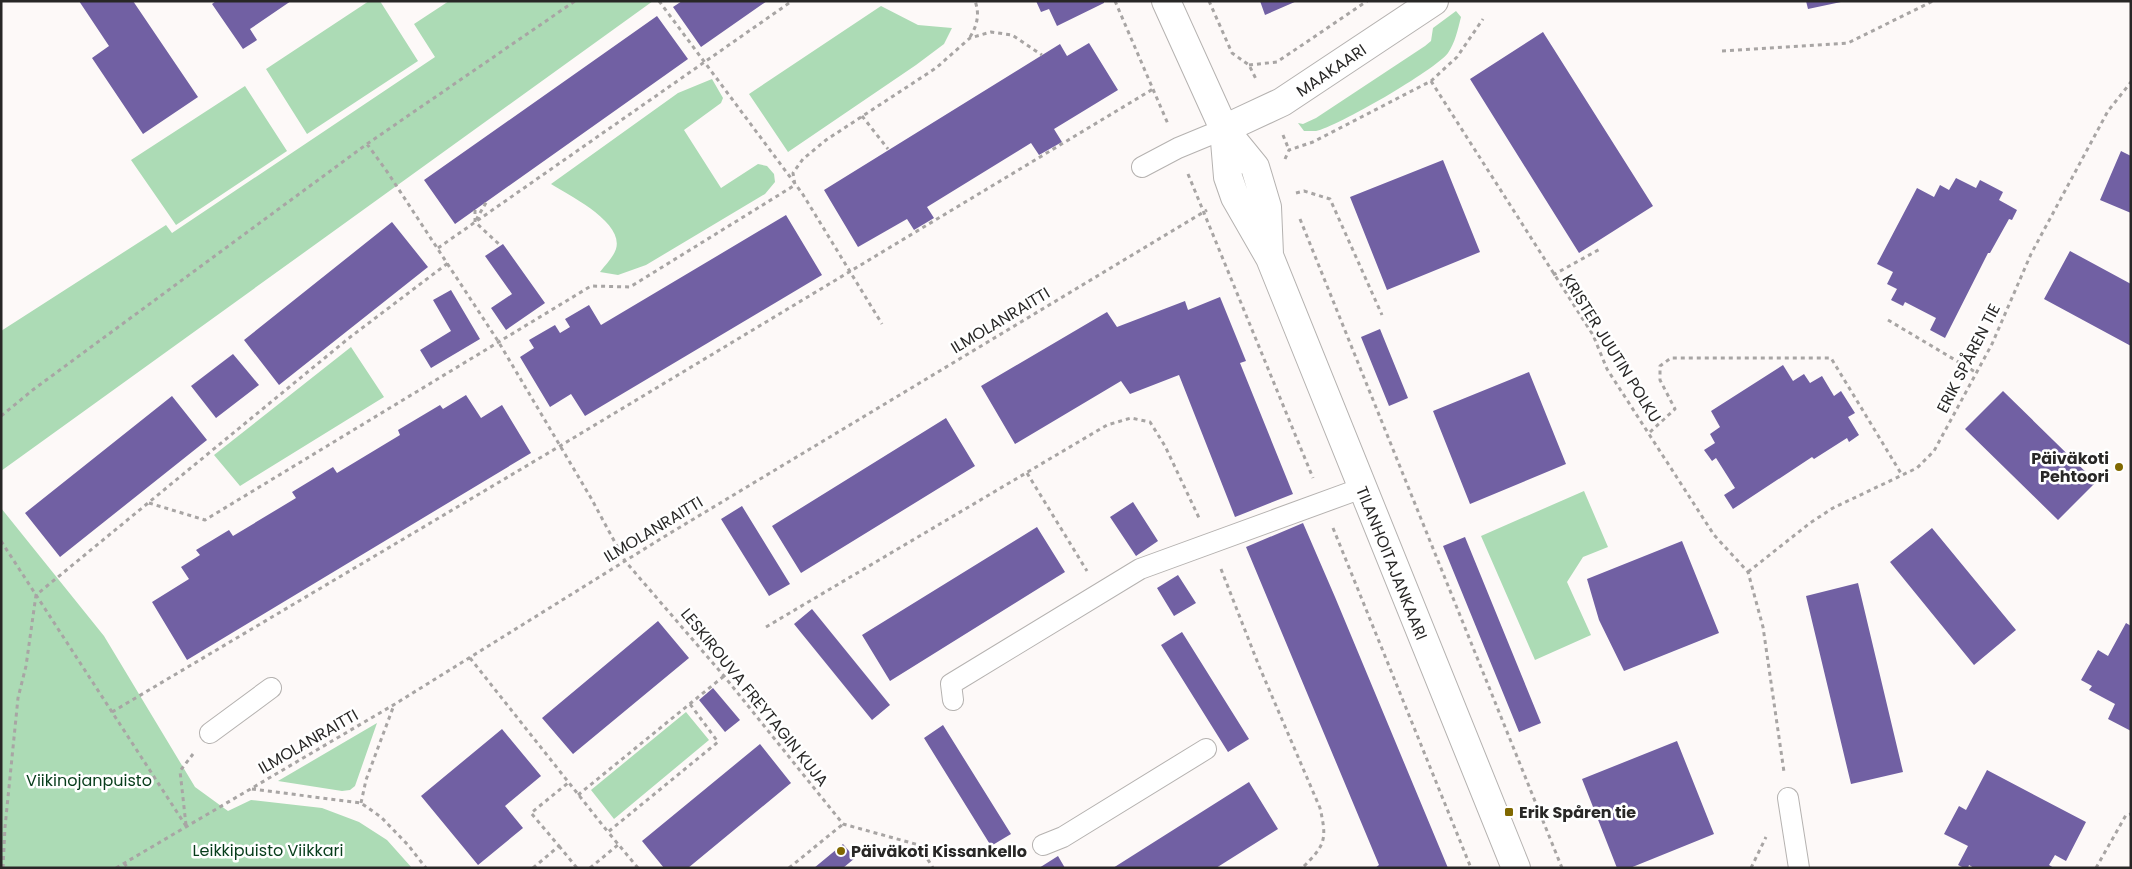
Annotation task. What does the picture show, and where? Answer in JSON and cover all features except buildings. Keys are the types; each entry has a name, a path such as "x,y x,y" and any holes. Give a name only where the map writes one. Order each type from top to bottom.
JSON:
{"street":[{"name":"TILANHOITAJANKAARI","path":"1166,1 1224,129 1255,167 1267,207 1270,258 1516,868"},
{"name":"MAAKAARI","path":"1224,129 1277,106 1434,1"}],"lane":[{"path":"1142,168 1178,148 1224,129"},
{"path":"953,700 951,684 1140,569 1362,488"},
{"path":"210,733 271,688"},
{"path":"1043,844 1063,838 1206,749"},
{"path":"1788,798 1799,868"}],"path":[{"path":"1,416 34,389 367,144 575,1"},
{"path":"659,1 795,184 882,324"},
{"path":"438,248 792,1"},
{"path":"795,184 793,173 803,159 826,140 936,68 970,38 976,26 978,8 975,1"},
{"path":"112,712 560,446 1153,89 1114,1"},
{"path":"1209,1 1232,54 1249,65 1277,62 1367,1"},
{"path":"1722,51 1848,43 1933,1"},
{"path":"1282,164 1289,150 1313,142 1431,81 1457,57 1483,19"},
{"path":"970,38 991,32 1012,35 1042,56"},
{"name":"KRISTER JUUTIN POLKU","path":"1431,81 1593,335 1607,369 1650,432 1714,535 1748,572 1763,627 1788,798"},
{"name":"ERIK SPÅREN TIE","path":"1748,572 1810,523 1833,508 1917,468 1934,452 1992,344 2030,254 2108,110 2131,82"},
{"path":"862,116 888,150"},
{"name":"LESKIROUVA FREYTAGIN KUJA","path":"367,144 448,263 498,341 591,498 625,561 724,676 843,824"},
{"path":"149,503 205,520 591,286 630,286 795,184"},
{"path":"1290,195 1304,191 1330,199 1382,315"},
{"path":"475,222 487,201"},
{"path":"475,210 475,222 501,246"},
{"name":"ILMOLANRAITTI","path":"116,868 394,704 625,561 1204,212 1322,502"},
{"path":"1298,213 1562,868"},
{"path":"1553,275 1600,249"},
{"path":"3,868 5,826 18,698 26,666 36,595 349,338 448,263"},
{"path":"1888,320 1977,373"},
{"path":"1650,432 1675,409 1660,380 1660,366 1671,358 1831,358 1902,475"},
{"path":"1027,474 1101,593"},
{"path":"1322,502 1471,868"},
{"path":"1,541 186,826"},
{"path":"470,658 568,783 638,868"},
{"path":"578,795 724,676"},
{"path":"362,804 366,780 394,704"},
{"path":"608,832 718,742 690,704"},
{"path":"186,826 180,771 210,733"},
{"path":"568,783 532,813 576,868"},
{"path":"251,788 362,804 381,817 426,868"},
{"path":"2096,868 2126,815 2131,814"},
{"path":"788,868 843,824 919,845 933,868"},
{"path":"590,868 619,844"},
{"path":"533,868 559,846"},
{"path":"124,863 128,868"}],"green space":[{"path":"369,1 380,1 418,61 307,134 266,69"},
{"path":"449,1 653,1 1,471 1,331 166,225 172,233 435,57 414,24"},
{"path":"881,6 918,25 952,28 944,44 788,152 749,94"},
{"path":"1456,11 1461,17 1456,36 1448,53 1425,72 1364,109 1327,127 1316,131 1304,131 1298,123 1303,124 1316,118 1425,46 1431,41 1433,28"},
{"path":"712,79 723,98 721,103 684,130 721,188 758,164 767,166 774,174 775,182 765,194 646,265 618,275 600,272 616,249 616,239 612,229 594,211 551,184 678,93"},
{"path":"245,86 287,151 176,225 131,160"},
{"path":"351,347 384,397 240,486 214,455"},
{"path":"1584,491 1608,547 1583,557 1567,582 1591,635 1535,660 1481,536"},
{"name":"Viikinojanpuisto","path":"1,508 104,636 195,787 228,811 251,800 322,808 359,822 387,840 412,868 1,868"},
{"path":"686,712 709,740 614,819 591,790"},
{"path":"377,723 355,786 350,790 342,791 278,781"}],"place":[{"name":"Päiväkoti Pehtoori","path":"2119,467"},
{"name":"Erik Spåren tie","path":"1509,812"},
{"name":"Päiväkoti Kissankello","path":"841,851"}],"park label":[{"name":"Leikkipuisto Viikkari","path":"268,850"}]}
